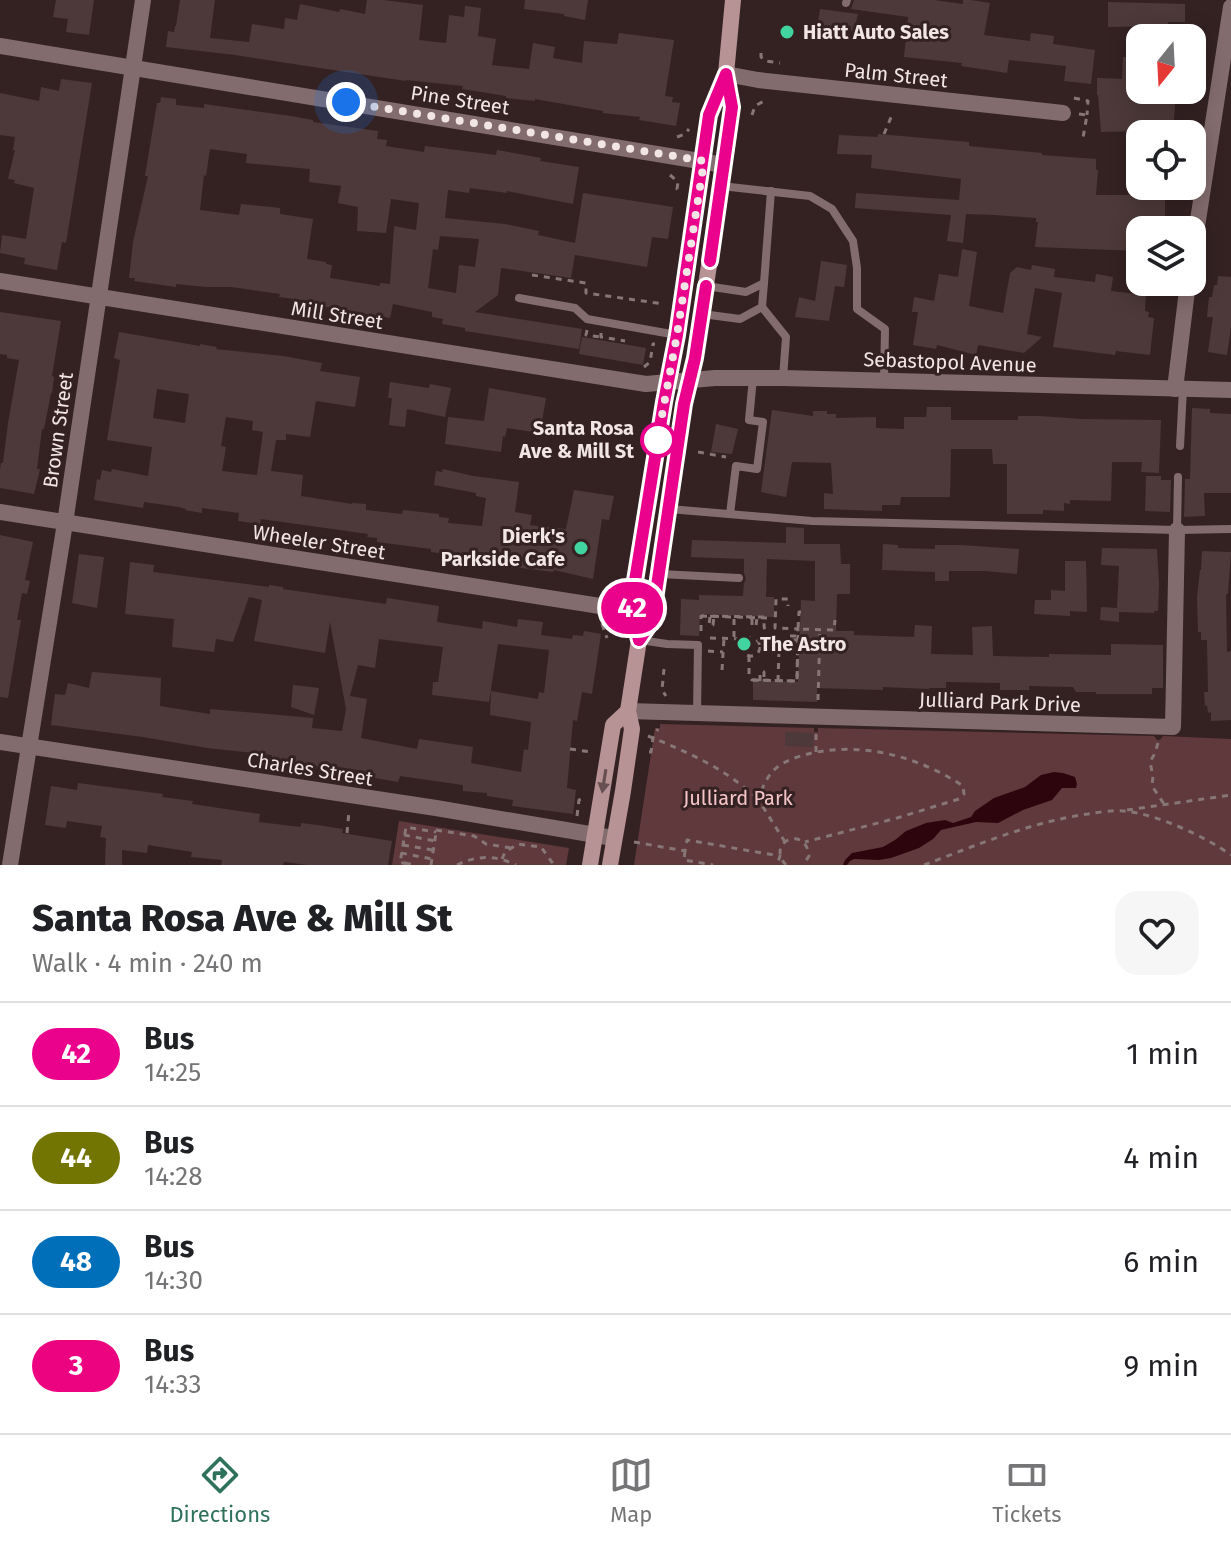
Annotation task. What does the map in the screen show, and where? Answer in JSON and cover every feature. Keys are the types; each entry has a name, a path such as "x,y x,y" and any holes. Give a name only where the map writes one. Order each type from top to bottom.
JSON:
{"main road":[{"path":"639,640 650,624 660,574 684,404 721,186 732,107 726,74 733,0"},
{"path":"610,865 632,729 628,711 639,640 632,611 634,587 677,335 709,115 726,74"},
{"path":"590,865 613,725 628,711"}],"street":[{"name":"Brown Street","path":"10,865 143,0"},
{"path":"1199,216 1231,7"},
{"name":"Pine Street","path":"0,46 724,165"},
{"name":"Palm Street","path":"726,74 1063,113"},
{"name":"Mill Street","path":"0,281 646,384 668,383"},
{"path":"1179,389 1187,296"},
{"name":"Sebastopol Avenue","path":"668,383 715,378 783,378 1231,390"},
{"name":"Wheeler Street","path":"0,512 632,611"},
{"path":"1173,727 1177,530"},
{"name":"Julliard Park Drive","path":"628,711 1173,727"},
{"name":"Charles Street","path":"0,742 613,838"}],"lane":[{"path":"721,186 810,196 832,209 853,241 857,268 857,309 885,329 884,380"},
{"path":"771,191 762,307 786,337 783,378"},
{"path":"706,286 746,292 764,283"},
{"path":"519,298 575,308 587,319 677,335"},
{"path":"701,314 740,319 762,307"},
{"path":"730,514 736,466 757,469 763,422 749,420 753,378"},
{"path":"1179,389 1180,446"},
{"path":"1177,530 1178,477"},
{"path":"669,509 812,521 1231,529"},
{"path":"660,574 739,578"},
{"path":"639,640 698,645 697,713"}],"path":[{"path":"761,53 765,61 780,63"},
{"path":"752,115 755,106 764,101"},
{"path":"884,134 892,115"},
{"path":"677,137 685,134 690,125"},
{"path":"669,171 678,182 677,189 681,191"},
{"path":"532,275 586,283 586,293 664,304"},
{"path":"606,304 608,296"},
{"path":"587,330 586,335 636,343"},
{"path":"640,367 646,367 653,344 658,345"},
{"path":"698,452 730,458"},
{"path":"788,606 788,599 776,599 775,628 834,630 835,620"},
{"path":"797,681 801,612"},
{"path":"701,637 701,616 767,618"},
{"path":"712,616 764,617 764,634 769,640 777,643 798,639"},
{"path":"734,617 734,638"},
{"path":"600,620 607,638"},
{"path":"818,704 820,629"},
{"path":"722,670 724,638"},
{"path":"752,638 757,640 760,650 755,656 749,656 742,650 742,644 752,638"},
{"path":"797,681 798,639"},
{"path":"760,650 798,651"},
{"path":"778,681 779,650"},
{"path":"705,651 723,652"},
{"path":"749,656 749,677 753,680 797,681"},
{"path":"664,669 662,690 669,699"},
{"path":"762,681 797,681"},
{"path":"649,752 659,725"},
{"path":"1164,804 1152,786 1150,762 1159,736 1173,727"},
{"path":"644,734 708,762 746,788 758,799 785,842"},
{"path":"570,749 591,752"},
{"path":"758,799 773,771 782,764 816,752 833,750 883,752 906,758 945,774 963,786 964,794 959,799 897,818 805,842 793,838 780,848 777,865"},
{"path":"924,865 1036,825 1068,817 1231,795"},
{"path":"572,818 577,817 579,800 583,798"},
{"path":"347,833 349,811"},
{"path":"1124,811 1194,834 1231,855"},
{"path":"415,865 400,863 406,827 474,836 486,844 511,848"},
{"path":"431,865 437,829"},
{"path":"404,835 435,841"},
{"path":"713,865 684,860 687,840 780,856 786,865"},
{"path":"634,842 685,851"},
{"path":"803,865 809,856 805,842"},
{"path":"502,859 505,852 518,844 541,847 554,865"},
{"path":"403,845 433,850"},
{"path":"401,853 432,859"},
{"path":"457,865 484,857 502,859 516,865"}],"green space":[{"name":"Julliard Park","path":"660,724 814,728 814,732 818,732 818,728 1154,736 1157,740 1163,736 1231,739 1231,865 634,865 655,728 660,728"},
{"path":"399,821 569,848 566,865 392,865"}],"shaded area":[{"path":"1054,772 1075,777 1076,788 1062,788 1052,800 998,823 976,822 941,830 919,848 891,858 854,859 843,865 852,853 883,847 906,831 926,823 945,820 953,823 971,817 994,798 1025,787 1041,775"}],"building":[{"path":"56,0 94,0 89,35 66,32 68,19 53,17"},
{"path":"180,0 215,0 210,38 249,42 252,24 284,29 285,18 297,20 300,4 365,14 367,0 423,5 419,40 446,43 449,15 464,17 465,6 481,8 478,36 496,39 492,65 529,69 533,43 555,47 553,58 582,63 584,41 617,44 619,33 674,40 665,96 673,97 672,102 680,103 676,126 535,99 506,98 462,89 463,86 406,81 166,47 168,31 174,32 176,26"},
{"path":"525,0 588,0 585,20 524,9"},
{"path":"854,0 934,0 963,4 963,0 971,0 990,3 984,35 1030,41 1031,33 1054,36 1053,44 1095,50 1091,84 1064,81 1066,66 1009,60 1007,73 961,66 962,63 904,57 908,17 851,9"},
{"path":"1108,2 1185,4 1185,22 1108,27"},
{"path":"820,9 858,14 854,31 817,27"},
{"path":"1123,57 1126,57 1126,104 1175,104 1174,120 1126,120 1126,131 1101,132 1097,78 1122,79"},
{"path":"61,79 92,83 66,243 62,242 57,270 24,264 25,258 0,253 2,235 26,239 34,188 8,179 15,137 0,135 0,93 39,101 41,87 59,91"},
{"path":"161,97 176,99 176,105 204,108 204,104 378,131 377,139 387,140 386,146 424,152 425,146 496,155 497,150 579,167 573,204 507,191 470,188 469,193 448,190 445,218 505,224 575,243 583,193 673,207 668,239 652,237 647,267 575,255 571,278 501,268 498,295 475,312 582,329 579,349 465,331 465,328 442,324 443,319 432,317 432,312 393,304 390,318 309,304 309,301 279,297 280,294 231,287 176,284 176,287 134,281 135,278 129,278 133,242 148,176 145,176 157,103 160,103","holes":["210,149 247,154 246,163 310,169 309,182 341,186 338,203 358,207 357,231 386,233 391,199 419,203 416,230 394,226 390,284 380,283 380,286 330,278 332,265 307,259 313,219 280,214 280,208 241,204 239,215 200,210","440,236 479,239 475,267 459,265 456,293 428,288 433,249 438,250"]},
{"path":"878,134 969,142 969,146 1096,159 1096,195 1126,195 1126,200 1165,200 1165,216 1126,216 1126,250 1035,247 1036,218 994,215 966,214 963,243 947,241 951,215 855,208 856,193 959,200 961,179 871,168 872,155 837,154 839,135 878,137"},
{"path":"962,249 977,252 969,306 1003,313 1010,273 1017,267 1031,270 1032,265 1055,269 1054,277 1095,282 1096,274 1113,277 1111,291 1126,293 1126,296 1146,296 1145,311 1149,312 1148,317 1154,318 1150,355 1116,351 1115,355 1053,347 1062,293 1035,288 1027,334 1042,337 1024,353 978,345 976,355 937,345 936,349 913,345 918,312 912,312 914,297 934,301 939,274 958,277"},
{"path":"821,261 847,265 844,287 835,286 829,321 795,317 799,297 815,301"},
{"path":"1218,276 1231,277 1231,327 1227,355 1208,352 1213,317 1207,317 1209,297 1212,297"},
{"path":"0,312 61,321 34,494 0,488 1,463 19,360 0,354"},
{"path":"119,332 322,363 320,371 360,377 355,407 316,401 310,437 286,434 286,440 276,440 271,471 303,475 301,496 366,504 366,510 439,514 439,517 449,518 448,523 482,526 486,498 476,496 476,493 434,485 436,471 442,472 443,469 519,482 515,512 532,515 530,525 566,529 574,490 614,496 609,520 602,519 593,579 554,570 461,560 461,556 431,552 431,549 377,542 377,538 367,537 368,534 261,519 260,524 238,521 239,513 202,508 202,513 144,502 143,508 94,500 97,479 100,480 102,470 148,476 152,447 107,440 120,360 114,358","holes":["157,389 189,394 185,423 153,418","226,417 253,421 252,430 263,432 257,475 222,471 226,447 221,446"]},
{"path":"582,337 646,348 643,365 579,354"},
{"path":"390,382 451,388 445,417 407,409 405,427 389,425"},
{"path":"489,388 546,398 540,433 507,428 501,452 445,444 448,417 484,421"},
{"path":"927,407 951,407 951,420 1018,420 1018,416 1040,416 1161,420 1159,473 1141,472 1142,462 1112,462 1111,501 1070,500 1070,504 1064,503 1064,511 1043,510 1043,514 1007,514 1007,464 993,464 992,449 951,449 950,497 901,497 900,505 882,505 882,511 824,509 824,493 833,494 831,463 792,462 786,497 761,492 772,410 813,416 813,411 827,411 827,414 836,414 836,418 876,417 876,428 904,429 904,417 926,417"},
{"path":"1192,408 1231,414 1231,493 1204,493 1205,516 1184,517 1185,479 1190,479"},
{"path":"716,424 738,429 732,454 711,452"},
{"path":"1146,476 1171,480 1170,512 1145,511"},
{"path":"786,527 804,528 804,544 840,544 841,564 850,564 850,594 837,594 836,631 854,631 854,635 914,637 915,625 932,626 931,654 973,655 972,627 992,626 993,656 1111,655 1111,644 1163,645 1163,688 1152,688 1152,694 1096,694 1076,692 1073,687 1029,686 1029,690 1000,690 1000,683 946,682 946,688 929,689 817,688 817,702 753,700 753,681 798,682 801,600 815,601 815,561 767,559 766,597 774,597 774,617 700,614 699,636 680,635 681,599 699,600 699,595 743,596 746,579 744,559 691,557 692,540 786,543"},
{"path":"0,535 33,542 25,580 30,581 27,594 22,593 17,620 21,620 8,698 0,697"},
{"path":"883,544 898,545 898,548 935,549 935,545 961,545 1019,549 1017,574 949,571 949,581 935,581 935,572 882,570"},
{"path":"1102,548 1157,549 1158,611 1119,612 1119,622 1100,620 1101,607 1117,608 1119,566 1101,565"},
{"path":"1202,551 1231,552 1226,594 1227,652 1231,651 1231,720 1211,721 1211,712 1208,713 1205,706 1204,692 1208,692 1207,640 1201,640 1201,632 1198,632 1197,597"},
{"path":"79,554 104,557 97,608 72,603"},
{"path":"1065,561 1086,561 1087,612 1070,611 1070,616 1034,614 1035,600 1051,600 1051,590 1065,591"},
{"path":"130,562 154,565 153,572 269,585 386,604 387,598 439,606 437,622 482,629 483,621 517,627 518,619 543,622 541,635 572,639 573,635 583,636 584,631 601,634 592,694 582,692 577,721 573,720 567,788 576,790 573,814 512,806 513,800 463,791 463,785 400,776 398,782 364,776 365,771 327,766 317,766 316,769 271,761 272,755 51,725 55,694 65,695 68,683 89,688 93,672 161,678 160,706 210,714 210,709 313,718 312,728 342,731 346,709 330,622 325,653 254,641 262,600 249,597 233,642 216,639 214,652 172,647 174,619 125,614","holes":["379,639 443,647 438,682 433,682 432,695 489,702 498,644 549,650 544,693 539,692 538,699 491,691 490,715 531,722 528,750 524,749 521,772 471,763 473,747 419,739 417,749 361,738 367,699 350,696 358,665 375,668"]},
{"path":"293,685 319,688 314,715 291,707"},
{"path":"785,732 814,733 813,747 785,746"},
{"path":"78,783 163,794 162,797 193,801 192,804 260,814 259,822 301,827 301,823 317,825 343,829 342,833 392,841 388,865 284,862 283,865 221,865 222,860 191,857 192,852 148,845 147,853 122,850 122,865 105,865 106,838 100,837 102,826 67,821 66,828 45,825 51,786 77,790"}],"bus line":[{"name":"42","path":"706,286 684,404 654,606 650,624 639,640 632,611 634,587 677,335 709,115 726,74 732,107 710,261"}],"place":[{"name":"Hiatt Auto Sales","path":"787,32"},
{"name":"Santa Rosa Ave & Mill St","path":"658,440"},
{"name":"Dierk's Parkside Cafe","path":"581,548"},
{"name":"The Astro","path":"744,644"}],"route":[{"path":"346,102 704,161 658,440"}]}
